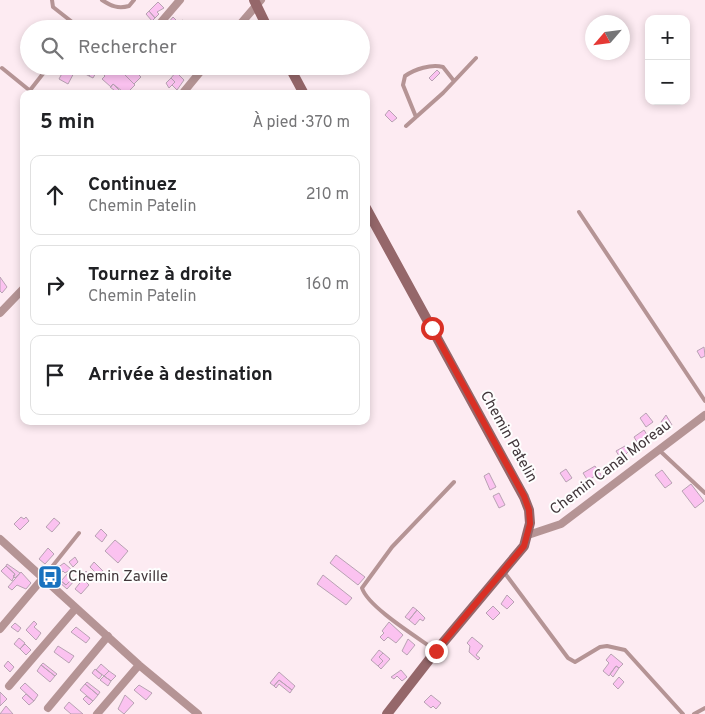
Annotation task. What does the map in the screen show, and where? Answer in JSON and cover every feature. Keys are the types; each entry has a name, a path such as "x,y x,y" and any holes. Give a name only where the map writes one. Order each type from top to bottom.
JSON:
{"main road":[{"path":"257,2 264,20"},
{"path":"294,75 302,90"},
{"name":"Chemin Patelin","path":"370,215 524,496 529,510 530,524 524,546 436,651 387,714"}],"street":[{"path":"163,20 180,0"},
{"path":"243,20 257,2"},
{"path":"185,90 198,75"},
{"path":"1,311 20,292"},
{"name":"Chemin Canal Moreau","path":"528,535 561,524 705,415"},
{"path":"0,539 139,664 198,714"},
{"path":"0,629 43,578"},
{"path":"9,686 76,608"},
{"path":"48,708 108,636"},
{"path":"97,714 139,664"}],"lane":[{"path":"52,0 53,7 70,20"},
{"path":"102,0 112,6 122,8 129,6 134,0"},
{"path":"406,126 476,58"},
{"path":"416,117 402,85 406,76 416,70 438,66 443,67 454,81"},
{"path":"2,68 31,89 42,75"},
{"path":"579,212 705,402"},
{"path":"659,450 705,493"},
{"path":"436,651 370,602 362,588 392,547 454,482"},
{"path":"43,578 79,533"},
{"path":"504,572 568,658 575,662 595,649 607,646 625,650 682,714"},
{"path":"694,714 705,708"}],"building":[{"path":"158,2 164,8 157,12 159,14 155,18 149,11"},
{"path":"149,11 155,18 151,20 146,14"},
{"path":"437,70 440,73 432,81 429,78"},
{"path":"61,75 73,75 68,84 59,79"},
{"path":"125,75 135,85 130,90 121,90 113,84 111,87 102,79 105,76"},
{"path":"125,75 139,75 141,77 134,84"},
{"path":"174,75 179,75 184,80 177,90 172,85 175,82 171,78"},
{"path":"171,78 175,82 169,88 166,83"},
{"path":"113,84 119,90 114,90 110,87"},
{"path":"389,110 397,118 392,122 385,115"},
{"path":"0,277 7,287 2,293 0,291"},
{"path":"704,347 705,356 701,358 697,351"},
{"path":"646,413 653,422 646,427 640,418"},
{"path":"666,415 672,425 666,429 661,422"},
{"path":"644,430 649,438 640,447 634,437"},
{"path":"625,446 628,452 621,459 616,451"},
{"path":"595,466 602,476 598,478 596,475 588,481 583,473"},
{"path":"566,469 572,478 566,482 560,473"},
{"path":"662,470 672,483 665,488 655,475"},
{"path":"489,473 496,487 490,490 484,476"},
{"path":"691,484 704,501 695,508 682,491"},
{"path":"499,493 505,505 499,508 493,496"},
{"path":"21,517 24,519 26,517 29,521 20,530 14,524"},
{"path":"54,518 60,523 52,532 46,527"},
{"path":"101,529 107,535 102,542 95,536"},
{"path":"115,540 128,551 118,563 105,551"},
{"path":"48,548 54,554 45,564 39,559"},
{"path":"336,555 365,577 358,585 330,563"},
{"path":"75,557 78,562 73,567 69,562"},
{"path":"94,562 103,571 98,575 90,567"},
{"path":"64,563 71,569 65,573 63,571 57,576 53,571"},
{"path":"7,564 20,573 15,578 13,576 15,574 6,566"},
{"path":"6,566 15,574 12,581 1,571"},
{"path":"86,571 94,579 91,581 86,576 84,579 82,577"},
{"path":"21,572 31,583 26,589 17,585 12,590 8,587"},
{"path":"68,573 73,578 66,585 61,581"},
{"path":"323,575 352,598 346,605 317,584"},
{"path":"73,578 75,580 67,589 59,582 61,581 66,585"},
{"path":"83,579 89,585 81,594 75,589"},
{"path":"507,595 514,602 507,609 501,604"},
{"path":"493,606 500,613 493,620 486,613"},
{"path":"413,607 417,610 409,620 405,617"},
{"path":"417,610 425,618 423,621 420,619 415,625 409,620"},
{"path":"34,621 37,624 34,627 41,633 36,640 26,630"},
{"path":"389,622 403,635 396,643 388,637 384,641 380,637"},
{"path":"15,623 21,628 18,632 11,627"},
{"path":"76,627 90,638 86,643 71,632"},
{"path":"472,637 483,646 476,655 480,658 478,660 469,652 470,646 467,643"},
{"path":"19,638 25,643 20,649 14,644"},
{"path":"408,639 415,645 407,655 402,651"},
{"path":"25,644 31,650 26,655 20,649"},
{"path":"58,646 74,656 69,663 54,652"},
{"path":"379,650 383,653 379,657 383,661 378,666 371,660"},
{"path":"383,653 390,659 381,669 378,666 383,661 379,657"},
{"path":"611,654 623,664 619,668 616,666 609,676 603,671 609,663 606,660"},
{"path":"8,661 14,667 10,672 4,666"},
{"path":"43,663 57,674 55,676 41,665"},
{"path":"101,664 109,671 104,676 96,670"},
{"path":"41,665 55,676 50,682 37,671"},
{"path":"616,666 619,668 613,677 610,674"},
{"path":"95,669 102,675 99,679 92,673"},
{"path":"401,670 407,677 402,681 397,676 394,679 391,677"},
{"path":"109,671 116,676 111,681 104,676"},
{"path":"279,672 295,686 292,690 279,680 274,686 270,683"},
{"path":"104,676 111,681 108,686 100,680"},
{"path":"619,677 624,682 618,689 613,684"},
{"path":"279,680 292,690 290,693 279,684 276,688 274,686"},
{"path":"87,682 100,692 98,695 85,684"},
{"path":"25,683 38,695 34,701 20,688"},
{"path":"85,684 98,695 93,701 80,690"},
{"path":"139,685 152,693 146,700 134,690"},
{"path":"0,692 7,699 0,706"},
{"path":"26,694 34,701 29,705 22,698"},
{"path":"125,695 134,703 124,714 118,709"},
{"path":"431,695 441,703 436,709 433,706 431,708 424,702"},
{"path":"86,696 93,701 89,705 83,699"},
{"path":"69,702 83,714 71,714 64,708"},
{"path":"6,706 13,714 0,714"}],"place":[{"name":"Chemin Zaville","path":"50,577"}],"route":[{"path":"432,328 524,496 529,510 530,524 524,546 436,651"}]}
